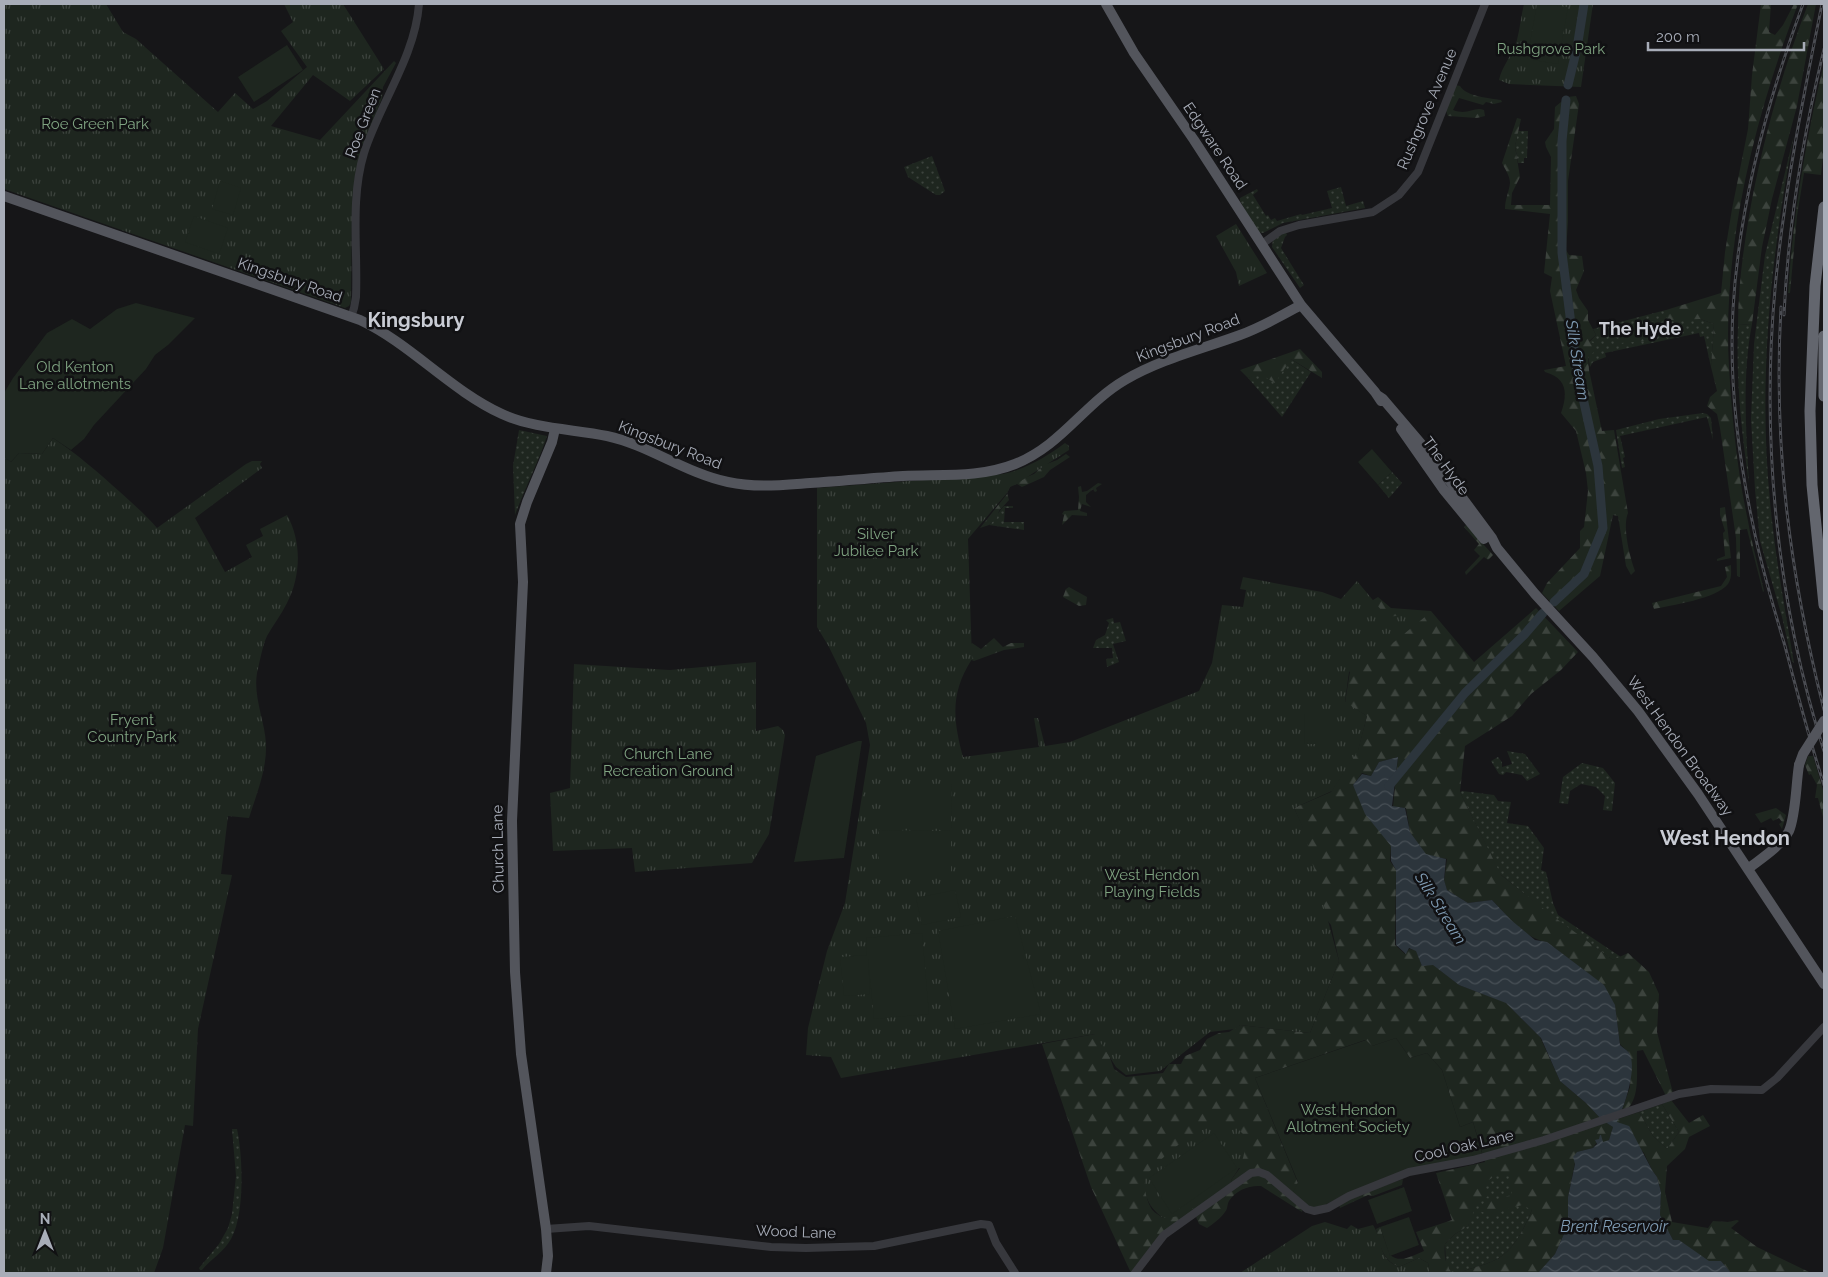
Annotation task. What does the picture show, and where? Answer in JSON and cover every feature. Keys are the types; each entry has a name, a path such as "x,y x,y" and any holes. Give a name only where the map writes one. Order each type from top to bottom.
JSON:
{"highway":[{"path":"1824,207 1815,286 1810,411 1812,485 1824,605"},
{"path":"1824,336 1824,396"}],"main road":[{"name":"Edgware Road","path":"1106,4 1134,54 1301,305"},
{"name":"Kingsbury Road","path":"4,196 376,327 468,394 499,413 519,421 555,429 610,437 708,477 745,485 770,486 979,472 1015,464 1046,448 1104,395 1124,380 1150,367 1261,326 1301,305"},
{"name":"The Hyde","path":"1301,305 1377,395 1443,489 1477,531 1489,544 1497,548 1535,594 1593,658"},
{"name":"Church Lane","path":"546,1273 548,1256 546,1229 521,1054 514,957 512,797 523,582 520,524 552,442 555,429"},
{"name":"West Hendon Broadway","path":"1593,658 1638,711 1698,794 1823,980"},
{"path":"1749,868 1768,853 1788,832 1803,754 1824,721"}],"street":[{"name":"Roe Green","path":"351,317 356,297 357,192 361,166 368,142 414,37 419,4"},
{"name":"Rushgrove Avenue","path":"1262,244 1280,231 1299,225 1373,212 1399,195 1418,172 1485,4"},
{"name":"Cool Oak Lane","path":"1135,1273 1164,1235 1255,1172 1267,1175 1307,1209 1328,1208 1349,1196 1410,1172 1472,1160 1603,1121 1679,1094 1704,1089 1762,1090 1778,1078 1824,1027"},
{"name":"Wood Lane","path":"546,1229 589,1226 761,1246 806,1248 874,1246 981,1224 988,1225 996,1243 1015,1273"}],"green space":[{"name":"Roe Green Park","path":"4,4 106,4 123,32 136,39 218,112 235,93 253,109 267,101 307,67 281,31 293,22 284,4 343,4 384,69 350,101 313,75 271,126 320,140 394,61 396,63 383,87 382,98 362,148 358,166 352,211 351,302 349,306 345,308 4,189"},
{"name":"Rushgrove Park","path":"1524,4 1593,4 1581,87 1509,84 1499,80 1517,40"},
{"path":"1537,4 1568,7 1558,64 1527,59"},
{"path":"1761,4 1771,4 1769,32 1775,35 1783,25 1794,4 1798,4 1782,47 1755,136 1736,229 1728,321 1733,425 1744,502 1763,592 1747,529 1740,530 1740,577 1737,576 1736,538 1720,428 1717,414 1707,406 1710,397 1717,391 1711,367 1714,324 1700,319 1669,320 1666,317 1666,310 1721,293 1732,209 1748,129 1752,75"},
{"path":"1808,4 1816,4 1797,106 1772,199 1762,247 1752,324 1738,325 1743,257 1760,162 1781,82"},
{"path":"287,45 303,70 254,102 238,77"},
{"path":"1824,63 1824,149 1821,175 1804,173 1797,216 1790,293 1788,293 1801,177"},
{"path":"1455,85 1460,86 1463,90 1473,95 1501,100 1502,102 1494,104 1486,102 1483,105 1459,98 1453,110 1467,112 1480,109 1484,110 1485,116 1477,118 1448,116 1446,111"},
{"path":"1576,96 1579,104 1568,181 1566,250 1569,255 1582,256 1584,271 1576,290 1588,311 1588,320 1596,335 1589,341 1595,344 1595,351 1590,356 1588,355 1589,370 1602,431 1614,430 1628,513 1626,519 1627,542 1635,571 1631,575 1626,566 1618,516 1613,515 1600,576 1559,611 1542,593 1547,583 1580,548 1580,531 1584,527 1588,491 1586,473 1576,431 1561,413 1565,399 1562,382 1544,370 1566,366 1550,291 1552,277 1544,273 1550,214 1505,209 1510,183 1502,163 1517,118 1521,119 1515,146 1520,177 1512,193 1511,205 1550,205 1551,157 1545,142 1554,129 1555,107 1567,97"},
{"path":"1518,131 1528,131 1527,158 1524,158 1524,163 1518,163 1515,146"},
{"path":"1794,135 1773,271 1766,363 1765,409 1772,522 1794,663 1760,541 1751,419 1754,344 1765,255"},
{"path":"932,156 945,191 940,195 936,195 908,177 904,167"},
{"path":"220,181 241,188 233,215 212,209"},
{"path":"1341,187 1346,206 1363,201 1365,208 1283,223 1263,233 1258,232 1240,201 1240,198 1257,189 1258,191 1253,195 1266,216 1268,215 1271,220 1275,218 1277,221 1332,208 1327,191"},
{"path":"194,216 228,228 219,254 185,242"},
{"path":"1236,224 1267,273 1239,286 1236,272 1216,236"},
{"path":"1286,232 1287,235 1281,248 1304,285 1300,288 1272,247 1273,239"},
{"name":"Old Kenton Lane allotments","path":"136,303 195,318 155,355 146,369 94,425 84,439 71,450 53,438 42,454 19,453 11,462 4,457 4,393 47,333 72,319 90,329 117,309"},
{"path":"1666,310 1666,317 1700,319 1714,324 1711,367 1704,336 1700,337 1699,333 1605,353 1606,357 1593,362 1590,367 1588,355 1589,342 1596,335 1593,329"},
{"path":"1649,321 1660,323 1662,328 1660,334 1645,341 1621,343 1619,339 1626,331 1632,333"},
{"path":"1752,324 1746,383 1749,483 1740,404 1738,325"},
{"path":"1300,349 1322,372 1322,378 1291,359 1275,383 1260,374 1248,378 1240,370"},
{"path":"1291,359 1311,372 1282,417 1248,378"},
{"path":"1703,413 1711,418 1713,440 1707,417 1620,436 1625,457 1623,458 1625,467 1622,468 1616,430 1659,419"},
{"path":"519,430 547,436 515,515 513,466"},
{"name":"Fryent Country Park","path":"53,438 104,478 157,528 246,464 252,461 262,461 260,464 262,468 195,518 225,572 252,557 246,545 263,536 260,529 287,515 292,525 297,548 297,570 292,593 267,636 257,673 258,700 266,744 265,763 249,818 228,816 221,874 232,875 198,1029 193,1126 185,1125 163,1248 154,1273 4,1273 4,457 11,462 19,453 42,454"},
{"name":"West Hendon Playing Fields","path":"1065,443 1069,446 1069,450 1015,485 1011,485 1007,493 968,539 972,659 960,683 955,707 957,731 963,757 1039,747 1034,718 1038,718 1045,746 1070,742 1199,691 1212,663 1222,605 1243,607 1246,590 1240,589 1243,577 1322,592 1341,599 1357,581 1387,617 1431,612 1378,655 1349,672 1345,702 1367,716 1358,751 1332,791 1294,808 1302,825 1339,961 1310,1033 1240,1025 1235,1029 1210,1032 1160,1071 1126,1075 1116,1067 1095,1034 841,1078 831,1057 806,1055 808,1028 827,951 845,903 870,745 866,723 829,647 817,627 817,488 1003,474 1035,462"},
{"path":"1372,449 1392,472 1378,485 1358,462"},
{"path":"1066,454 1070,457 1050,470 1044,477 1022,487 1017,484 1010,487 1007,493 1009,484 1034,474 1044,465"},
{"path":"1392,472 1402,483 1389,498 1378,485"},
{"path":"1098,483 1102,484 1096,488 1097,491 1095,492 1093,489 1086,495 1086,502 1091,507 1082,504 1080,511 1087,513 1087,516 1072,515 1062,525 1064,515 1062,514 1064,511 1078,510 1078,487 1081,486 1082,492 1087,491"},
{"path":"1007,494 1009,500 999,511 997,518 989,525 980,528"},
{"path":"1004,506 1013,506 1013,508 1005,508 1004,522 1024,522 1024,530 989,525"},
{"path":"1725,507 1731,558 1717,561 1717,559 1725,556 1723,533 1725,531 1720,508"},
{"path":"1466,525 1493,555 1488,560 1484,557 1466,575 1465,572 1480,556 1474,550 1479,544 1464,527"},
{"path":"1731,565 1731,575 1728,584 1714,594 1693,601 1654,609 1652,603 1721,586 1727,577 1725,567"},
{"path":"1069,587 1087,597 1086,605 1079,606 1063,597 1066,589"},
{"path":"1378,597 1391,608 1431,611 1474,662 1536,608 1578,652 1561,670 1531,694 1512,716 1465,746 1460,792 1501,875 1613,960 1628,953 1649,972 1659,994 1657,1032 1673,1093 1666,1096 1643,1050 1637,1051 1635,1095 1628,1109 1621,1113 1630,1087 1631,1063 1629,1053 1620,1044 1615,1006 1603,985 1547,942 1524,932 1492,900 1468,903 1447,890 1444,881 1447,859 1426,855 1410,832 1406,808 1393,807 1398,757 1379,762 1371,776 1362,773 1353,785 1391,846 1390,861 1396,870 1395,945 1405,954 1409,949 1416,950 1422,966 1432,964 1459,985 1505,1002 1540,1037 1560,1081 1586,1103 1602,1120 1613,1127 1609,1140 1603,1143 1599,1139 1593,1148 1577,1152 1568,1197 1568,1225 1555,1254 1538,1273 1458,1273 1489,1263 1505,1254 1519,1237 1532,1210 1522,1205 1504,1210 1494,1217 1480,1211 1486,1198 1498,1201 1512,1194 1509,1176 1500,1175 1499,1170 1496,1170 1497,1175 1485,1182 1487,1197 1478,1201 1468,1226 1455,1234 1445,1244 1446,1259 1452,1273 1430,1273 1428,1263 1419,1258 1399,1267 1385,1256 1376,1229 1380,1227 1390,1255 1394,1258 1403,1259 1424,1251 1416,1232 1452,1220 1436,1173 1485,1162 1473,1122 1460,1127 1442,1070 1427,1053 1410,1058 1396,1038 1372,1046 1365,1040 1255,1078 1298,1183 1312,1190 1311,1208 1262,1169 1253,1169 1233,1184 1231,1180 1240,1168 1158,1164 1148,1179 1146,1190 1148,1202 1152,1209 1163,1218 1224,1188 1150,1247 1131,1273 1091,1187 1042,1044 1095,1034 1102,1035 1114,1069 1126,1077 1163,1073 1169,1064 1181,1064 1185,1056 1200,1050 1207,1039 1219,1033 1229,1032 1240,1025 1310,1033 1339,961 1331,925 1315,904 1302,826 1294,808 1331,792 1358,750 1367,716 1345,703 1350,671 1373,600"},
{"path":"1113,618 1114,623 1120,622 1126,641 1113,644 1119,662 1107,667 1106,659 1113,658 1112,648 1093,648 1096,640 1105,635 1109,623 1106,620"},
{"path":"994,638 1003,647 1011,643 1024,643 1024,647 1004,650 974,661 969,659 969,646 972,643 981,649"},
{"name":"Church Lane Recreation Ground","path":"756,662 756,731 778,726 785,735 769,834 752,863 635,872 632,848 553,851 550,793 570,788 574,664 670,670"},
{"path":"1305,714 1334,714 1334,744 1304,744"},
{"path":"862,741 844,858 794,862 816,756"},
{"path":"1507,751 1525,754 1540,774 1527,781 1522,775 1506,772 1503,775 1499,774 1491,761 1498,757 1502,762 1502,767 1512,764"},
{"path":"1808,756 1813,756 1824,793 1824,821 1818,798 1815,798 1817,785 1811,774 1809,775 1805,765"},
{"path":"1582,763 1603,768 1615,783 1612,811 1603,810 1605,796 1596,787 1581,784 1570,791 1568,804 1559,803 1563,777"},
{"path":"881,784 952,784 951,828 881,828"},
{"path":"1460,792 1494,795 1498,801 1511,802 1507,823 1528,826 1544,848 1541,870 1546,872 1553,903 1558,915 1621,957 1613,960 1550,915 1500,874"},
{"path":"1776,808 1786,815 1782,829 1779,824 1782,822 1779,818 1773,821 1771,818 1761,823 1755,814"},
{"path":"879,830 951,831 951,875 879,875"},
{"path":"955,890 961,917 922,925 916,898"},
{"path":"1015,916 1041,1014 955,1029 938,931"},
{"path":"922,933 929,1014 874,1019 868,958 870,994 844,996 840,957 867,955 866,938"},
{"name":"West Hendon Allotment Society","path":"1396,1038 1410,1058 1427,1053 1442,1070 1460,1127 1473,1122 1482,1153 1475,1157 1350,1192 1323,1206 1311,1208 1293,1193 1298,1182 1255,1078 1366,1040 1372,1046"},
{"path":"1671,1100 1689,1123 1703,1115 1710,1126 1689,1137 1685,1149 1667,1166 1665,1192 1672,1222 1708,1228 1713,1221 1728,1222 1737,1220 1739,1221 1731,1228 1757,1247 1809,1272 1818,1273 1731,1273 1721,1261 1709,1262 1680,1241 1673,1240 1660,1215 1661,1192 1657,1177 1644,1153 1616,1122 1618,1119 1639,1112 1653,1136 1667,1149 1679,1132 1662,1104"},
{"path":"1662,1104 1679,1132 1667,1149 1653,1136 1639,1112"},
{"path":"1224,1123 1235,1126 1245,1136 1244,1155 1241,1165 1231,1180 1233,1184 1181,1216 1163,1218 1148,1201 1144,1178 1170,1152 1191,1136 1202,1130"},
{"path":"232,1129 237,1129 241,1154 242,1185 239,1215 236,1228 228,1244 200,1270 199,1268 219,1244 228,1228 232,1214 236,1176"},
{"path":"1214,1133 1237,1168 1172,1214 1149,1178"},
{"path":"1510,1165 1532,1210 1523,1230 1515,1243 1499,1258 1484,1265 1452,1273 1446,1264 1445,1244 1455,1234 1468,1226 1482,1173"},
{"path":"1260,1174 1303,1207 1302,1212 1261,1186 1252,1186 1235,1194 1229,1201 1227,1209 1217,1221 1207,1228 1199,1224 1196,1217 1251,1176"},
{"path":"1403,1179 1402,1185 1373,1196 1368,1195 1340,1208 1339,1205 1353,1197"},
{"path":"1404,1187 1412,1211 1377,1224 1368,1200"},
{"path":"1409,1217 1419,1245 1390,1256 1380,1227"},
{"path":"1325,1222 1347,1229 1351,1225 1358,1229 1373,1225 1387,1259 1399,1267 1419,1258 1428,1263 1430,1273 1240,1273 1312,1226"}],"water":[{"name":"Brent Reservoir","path":"1398,757 1392,806 1405,808 1410,832 1426,854 1446,859 1444,880 1447,890 1468,903 1492,900 1511,920 1535,940 1547,942 1604,985 1615,1005 1620,1045 1629,1053 1632,1068 1629,1088 1617,1122 1629,1126 1657,1177 1661,1192 1660,1215 1673,1240 1679,1240 1709,1261 1721,1261 1731,1273 1538,1273 1555,1254 1568,1225 1568,1197 1575,1164 1573,1157 1577,1152 1593,1148 1597,1144 1595,1140 1599,1139 1600,1135 1603,1142 1609,1140 1613,1127 1602,1120 1586,1103 1560,1081 1541,1038 1506,1003 1459,985 1433,965 1422,966 1416,951 1409,948 1406,954 1396,945 1396,870 1391,861 1391,846 1365,814 1353,785 1362,774 1371,776 1379,762"}],"waterway":[{"name":"Silk Stream","path":"1568,85 1577,48 1584,4"},
{"name":"Silk Stream","path":"1554,602 1584,574 1603,528 1598,466 1577,371 1562,253 1562,141 1566,100"},
{"name":"Silk Stream","path":"1389,786 1465,693 1524,635 1543,613"}],"railway":[{"path":"1803,4 1778,78 1748,192 1736,270 1732,363 1739,445 1756,540 1803,716 1824,785"},
{"path":"1822,4 1783,217 1775,289 1770,405 1772,463 1784,580 1808,695 1824,751"},
{"path":"1784,315 1789,248 1798,181 1809,115 1824,49"},
{"path":"1781,307 1780,410 1787,510 1802,610 1824,710"}],"district":[{"name":"Kingsbury","path":"416,320"},
{"name":"The Hyde","path":"1640,329"},
{"name":"West Hendon","path":"1725,838"}],"park label":[{"name":"Silver Jubilee Park","path":"876,542"}]}
